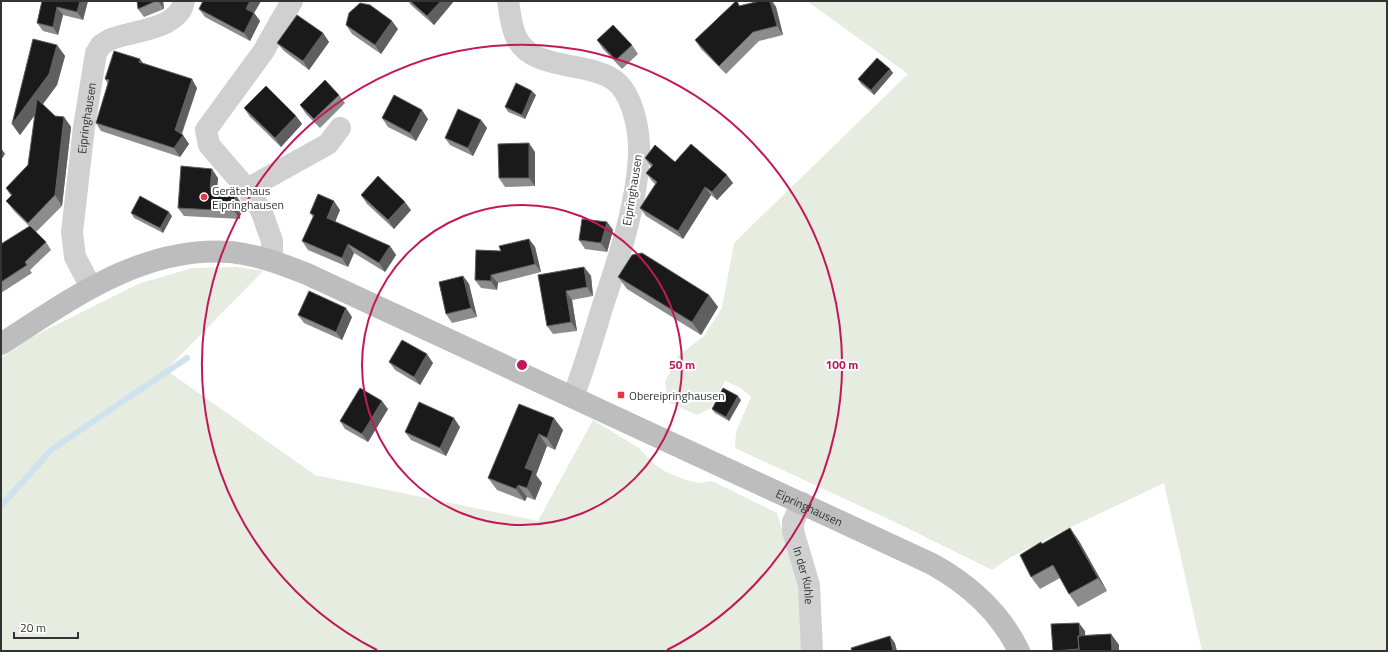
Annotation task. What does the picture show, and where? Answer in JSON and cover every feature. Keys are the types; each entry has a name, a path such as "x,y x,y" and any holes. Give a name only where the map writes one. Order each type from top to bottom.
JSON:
{"main road":[{"name":"Eipringhausen","path":"1,344 91,288 134,267 181,255 209,252 232,252 272,260 307,274 932,564 962,582 993,610 1009,632 1019,651"}],"street":[{"name":"Eipringhausen","path":"91,288 75,257 72,232 84,127 96,53 101,46 109,40 172,21 180,13 184,1"},
{"path":"272,260 272,241 267,224 247,189 209,146 206,130 263,52 292,1"},
{"name":"Eipringhausen","path":"508,1 516,38 524,48 538,58 602,74 616,81 627,98 638,132 637,169 625,234 573,397"},
{"path":"247,189 328,144 340,128"},
{"name":"In der Kuhle","path":"802,503 793,522 793,531 809,585 812,651"}],"shaded area":[{"path":"807,1 1387,1 1387,651 1202,651 1164,483 1009,558 992,570 899,524 735,448 736,432 751,397 741,388 725,381 711,408 697,415 668,402 665,382 678,356 704,336 722,308 734,243 908,74"},
{"path":"238,267 263,271 166,370 315,475 538,521 593,420 639,448 654,464 666,472 698,483 712,481 777,513 786,542 797,565 805,651 1,651 1,358 32,337 138,284 192,268"}],"building":[{"path":"42,1 80,1 77,12 57,7 53,27 37,23"},
{"path":"137,1 156,1 138,9"},
{"path":"203,1 250,1 246,9 254,13 244,33 199,9"},
{"path":"410,1 441,1 427,16"},
{"path":"736,1 739,6 760,1 770,1 777,26 753,32 719,66 695,40"},
{"path":"360,3 370,5 392,21 375,45 346,25 349,13"},
{"path":"297,15 323,33 303,61 277,43"},
{"path":"613,25 632,45 616,60 597,40"},
{"path":"33,39 57,45 49,74 12,124"},
{"path":"114,51 140,59 139,62 192,79 175,130 183,135 174,148 96,123 109,80 105,79"},
{"path":"877,58 890,69 871,90 858,79"},
{"path":"325,80 339,95 314,119 300,105"},
{"path":"516,83 532,91 522,115 505,107"},
{"path":"266,86 296,116 275,138 244,108"},
{"path":"394,95 422,110 410,133 382,118"},
{"path":"37,99 55,116 64,117 55,195 28,223 6,201 12,195 6,188 28,165"},
{"path":"458,109 481,120 468,148 445,138"},
{"path":"529,143 529,178 499,178 498,144"},
{"path":"691,144 727,175 712,192 705,187 678,231 640,208 657,182 646,173 653,165 645,158 655,145 675,162"},
{"name":"Gerätehaus Eipringhausen","path":"181,166 212,169 210,188 222,189 221,193 235,194 234,211 178,208"},
{"path":"378,176 405,202 388,220 361,195"},
{"path":"318,194 334,201 327,218 390,246 379,263 348,244 342,258 302,241 314,215 310,213"},
{"path":"140,196 169,212 160,228 131,213"},
{"path":"582,219 607,222 601,243 579,240"},
{"path":"30,226 46,242 25,262 27,265 1,282 1,244"},
{"path":"529,239 535,264 491,275 491,281 475,280 476,250 501,251 499,246"},
{"path":"642,253 709,295 692,322 618,277 632,255"},
{"path":"584,267 587,287 566,291 571,322 547,326 538,275"},
{"path":"463,276 471,308 446,314 439,282"},
{"path":"309,291 346,308 336,332 298,315"},
{"path":"402,340 427,354 414,377 389,362"},
{"path":"360,388 382,401 362,434 340,421"},
{"path":"723,388 738,396 726,417 712,409"},
{"path":"419,402 454,418 440,448 405,432"},
{"path":"519,404 554,418 547,438 539,434 525,468 533,471 527,488 518,485 516,489 488,478"},
{"path":"1070,528 1098,578 1069,594 1053,565 1031,577 1020,555 1041,542 1042,544"},
{"path":"1079,623 1079,649 1053,651 1051,624"},
{"path":"1111,634 1112,651 1079,651 1078,636"},
{"path":"890,636 893,651 852,651 851,648"}],"waterway":[{"path":"1,506 51,450 187,358"}],"place":[{"name":"Gerätehaus Eipringhausen","path":"204,197"},
{"name":"Obereipringhausen","path":"621,395"}]}
